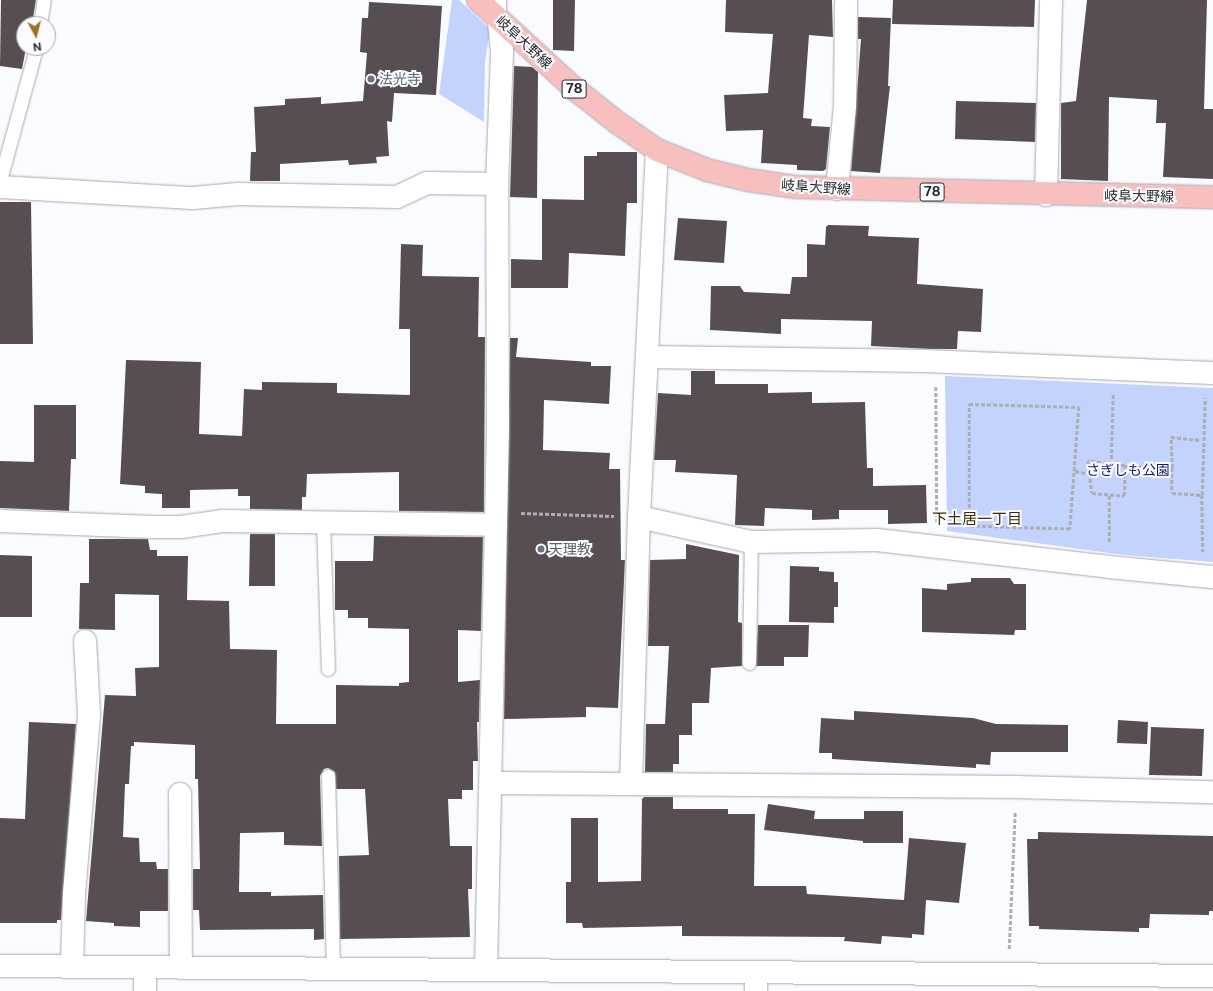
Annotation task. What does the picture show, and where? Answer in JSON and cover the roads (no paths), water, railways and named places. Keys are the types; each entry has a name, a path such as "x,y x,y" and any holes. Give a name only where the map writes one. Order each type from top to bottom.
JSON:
{"main road":[{"name":"岐阜大野線","path":"478,0 499,10 576,90 657,150 707,170 748,180 796,187 1046,195 1213,197"}],"street":[{"path":"1046,195 1052,0"},
{"path":"837,189 845,106 846,1"},
{"path":"486,970 496,519 496,184 502,51 499,10"},
{"path":"631,784 639,517 657,150"},
{"path":"0,187 193,198 238,194 397,197 427,182 496,184"},
{"path":"647,357 936,362 1113,368 1209,382"},
{"path":"639,517 751,542 877,540 1108,567 1213,576"},
{"path":"0,520 181,527 222,521 496,519"},
{"path":"72,966 74,894 89,714 85,642"},
{"path":"491,783 1016,787 1213,792"},
{"path":"180,794 181,968"},
{"path":"0,966 486,970 756,982 1213,976"},
{"path":"145,967 145,991"}],"lane":[{"path":"41,16 44,0"},
{"path":"0,180 34,56"},
{"path":"323,521 328,669"},
{"path":"749,663 751,542"},
{"path":"328,776 333,969"}],"place":[{"name":"法光寺","path":"371,79"},
{"name":"天理教","path":"541,549"}],"district":[{"name":"下土居一丁目","path":"977,519"}],"park label":[{"name":"さぎしも公園","path":"1128,470"}]}
